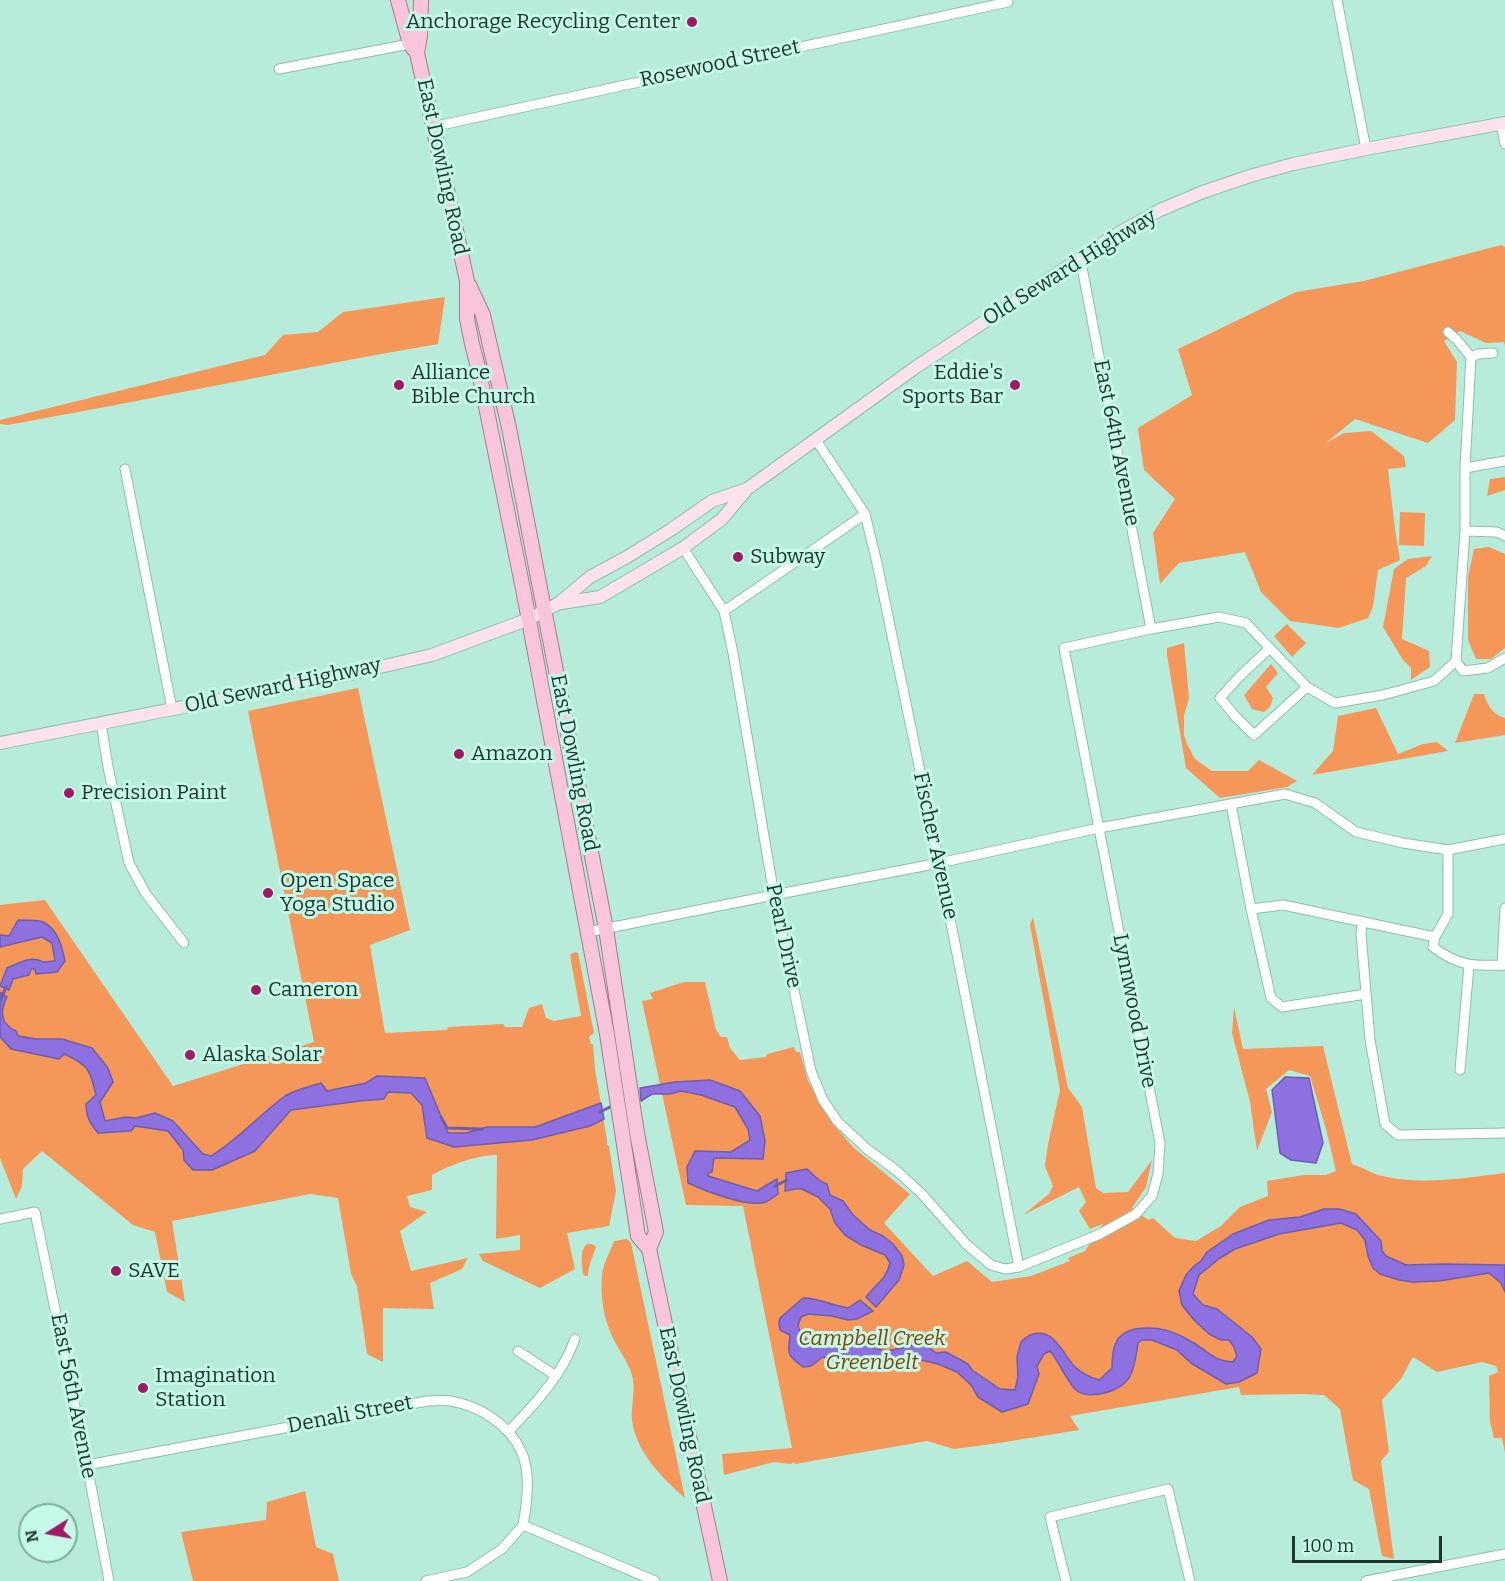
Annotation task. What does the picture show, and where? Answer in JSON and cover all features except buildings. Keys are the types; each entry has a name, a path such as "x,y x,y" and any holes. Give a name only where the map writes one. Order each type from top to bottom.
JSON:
{"main road":[{"name":"East Dowling Road","path":"398,0 414,49 467,281 483,315 509,428 606,929 619,1062 631,1136 638,1236 649,1250 720,1581"},
{"name":"East Dowling Road","path":"414,49 420,35 421,0"},
{"name":"Old Seward Highway","path":"559,603 600,597 683,548 722,519 747,489 916,367 1080,257 1160,210 1203,192 1293,164 1503,124"},
{"name":"East Dowling Road","path":"467,281 467,319 588,932 619,1062"},
{"name":"Old Seward Highway","path":"0,743 341,676 432,655 544,611 559,603 590,577 663,534 712,501 747,489"}],"street":[{"path":"1337,0 1366,149"},
{"name":"Rosewood Street","path":"432,127 1008,2"},
{"path":"279,69 414,49"},
{"path":"1503,124 1505,144"},
{"name":"East 64th Avenue","path":"1080,257 1151,629"},
{"path":"1448,332 1471,357 1465,468 1465,531 1456,661 1464,671 1488,668 1505,658"},
{"path":"1471,357 1493,353"},
{"name":"Fischer Avenue","path":"816,440 865,514 939,863 1019,1267"},
{"path":"1465,468 1505,461"},
{"path":"124,469 172,709"},
{"path":"724,611 865,514"},
{"path":"1465,531 1497,532 1505,536"},
{"name":"Pearl Drive","path":"683,548 724,611 774,895 811,1071 823,1100 838,1122 922,1194 966,1245 991,1265"},
{"path":"1151,629 1219,617 1246,623 1307,687 1335,703 1383,695 1434,681 1456,661"},
{"name":"Lynnwood Drive","path":"991,1265 1005,1269 1019,1267 1100,1234 1136,1214 1152,1196 1158,1174 1160,1143 1064,648 1151,629"},
{"path":"1270,648 1220,698 1235,716 1254,735 1307,687"},
{"path":"101,723 129,863 146,894 184,943"},
{"path":"588,932 939,863 1099,828 1285,794 1315,803 1356,832 1403,843 1448,850 1505,839"},
{"path":"1231,804 1270,998 1282,1007 1366,994"},
{"path":"1448,850 1448,914 1435,937 1433,947 1448,958 1469,965 1503,965 1505,908"},
{"path":"1251,909 1283,905 1435,937"},
{"path":"1362,922 1361,934 1370,1040 1385,1124 1398,1135 1505,1133"},
{"path":"1460,1070 1469,965"},
{"name":"East 56th Avenue","path":"0,1219 35,1212 87,1465 108,1581"},
{"path":"509,1431 532,1407 556,1376 574,1339"},
{"path":"518,1351 556,1376"},
{"name":"Denali Street","path":"87,1465 427,1401 450,1401 470,1406 488,1415 509,1431 522,1452 528,1499 523,1525"},
{"path":"1066,1581 1050,1517 1168,1489 1190,1581"},
{"path":"426,1581 467,1572 502,1549 523,1525 655,1581"},
{"path":"1366,1581 1505,1554"}],"green space":[{"path":"1501,245 1505,247 1505,346 1504,342 1486,343 1460,331 1444,341 1457,362 1455,420 1428,443 1355,419 1326,443 1344,433 1371,431 1404,456 1406,467 1388,469 1400,560 1378,570 1373,607 1368,618 1339,628 1290,621 1261,592 1245,552 1179,563 1160,584 1153,533 1175,499 1144,470 1138,428 1192,395 1178,349 1296,292 1364,281"},
{"path":"445,297 438,344 8,425 0,424 0,420 265,355 283,335 318,332 343,312"},
{"path":"1505,477 1505,490 1487,496 1490,479"},
{"path":"1400,512 1425,513 1424,546 1399,545"},
{"path":"1489,547 1505,554 1505,648 1491,659 1476,659 1468,640 1468,577 1474,549"},
{"path":"1432,556 1426,566 1406,578 1402,639 1429,651 1430,667 1411,680 1411,668 1403,660 1383,627 1394,569 1408,559"},
{"path":"1287,624 1306,643 1292,657 1274,636"},
{"path":"1184,643 1189,698 1184,716 1184,735 1195,759 1212,771 1248,771 1259,760 1297,781 1287,787 1220,798 1186,768 1167,655 1167,648"},
{"path":"1271,664 1278,673 1266,687 1273,698 1270,707 1264,712 1252,709 1244,695"},
{"path":"358,688 410,930 370,945 385,1033 503,1024 505,1027 522,1027 529,1008 542,1004 546,1018 554,1021 581,1016 570,955 578,953 594,1033 589,1037 593,1044 595,1069 616,1191 609,1226 567,1233 575,1269 540,1288 483,1261 479,1254 520,1250 520,1235 496,1239 497,1155 464,1161 432,1175 432,1190 407,1196 410,1207 427,1212 400,1231 411,1271 468,1258 462,1269 430,1283 434,1309 383,1308 383,1362 367,1354 357,1286 351,1274 338,1198 310,1194 172,1221 185,1302 167,1292 155,1232 133,1225 42,1151 23,1169 22,1186 16,1199 0,1158 0,905 45,900 173,1086 314,1042 248,711"},
{"path":"1474,694 1484,694 1492,709 1505,718 1505,735 1455,743"},
{"path":"1376,708 1398,754 1423,744 1437,742 1448,751 1312,775 1333,751 1338,716"},
{"name":"Campbell Creek Greenbelt","path":"1033,917 1068,1088 1082,1107 1096,1188 1103,1193 1128,1192 1152,1160 1146,1187 1132,1208 1148,1220 1153,1218 1175,1238 1196,1241 1221,1226 1240,1207 1268,1196 1267,1181 1304,1175 1326,1175 1336,1171 1310,1076 1289,1070 1266,1089 1272,1112 1257,1151 1250,1102 1232,1033 1234,1007 1243,1049 1323,1046 1352,1164 1378,1175 1425,1181 1505,1173 1505,1453 1502,1438 1494,1438 1490,1422 1489,1376 1498,1372 1496,1366 1482,1362 1437,1372 1413,1357 1401,1379 1382,1400 1389,1452 1381,1461 1394,1559 1382,1556 1369,1489 1353,1480 1340,1409 1324,1395 1241,1395 1239,1387 1070,1416 1079,1430 954,1449 927,1441 795,1464 794,1462 791,1464 774,1462 724,1475 722,1454 792,1448 743,1206 686,1205 642,1001 653,999 650,993 684,982 705,982 716,1030 721,1037 727,1037 730,1048 740,1060 766,1057 767,1054 794,1047 796,1052 800,1052 808,1081 832,1123 854,1148 910,1194 884,1223 933,1276 967,1261 992,1282 1031,1276 1070,1261 1068,1258 1085,1251 1103,1224 1090,1229 1079,1211 1086,1202 1079,1187 1023,1215 1049,1194 1053,1186 1045,1166 1060,1090 1030,925"},
{"path":"627,1239 631,1243 685,1498 651,1464 634,1432 633,1379 610,1331 603,1308 602,1275 604,1267 614,1241"},
{"path":"587,1244 596,1247 588,1276 585,1276 582,1258 584,1247"},
{"path":"305,1491 316,1547 333,1554 339,1581 193,1581 181,1532 266,1520 267,1502"}],"shaded area":[{"path":"18,920 43,922 48,925 58,939 65,961 57,972 36,974 35,969 31,969 29,975 13,979 9,990 0,986 7,968 34,959 43,962 55,961 52,943 42,937 0,947 0,935 9,936"},
{"path":"0,992 7,997 3,1007 4,1021 16,1031 18,1036 62,1039 92,1048 108,1068 113,1082 100,1102 105,1121 126,1117 136,1118 155,1113 173,1121 203,1154 211,1156 289,1094 321,1083 327,1091 366,1083 377,1076 425,1078 448,1133 466,1133 487,1127 535,1127 601,1103 604,1119 590,1126 532,1140 454,1147 427,1138 422,1105 411,1093 388,1092 384,1099 291,1110 255,1151 212,1170 193,1170 184,1160 183,1150 168,1131 135,1126 131,1131 98,1133 87,1113 86,1104 96,1095 87,1069 64,1054 59,1059 11,1049 0,1037"},
{"path":"1285,1077 1309,1078 1323,1143 1316,1163 1291,1160 1280,1153 1272,1090"},
{"path":"710,1080 740,1091 760,1116 765,1141 763,1159 714,1158 712,1172 708,1173 708,1176 757,1191 777,1179 778,1194 766,1202 738,1201 688,1183 687,1167 695,1151 731,1152 750,1140 748,1129 735,1107 701,1095 681,1091 670,1094 652,1094 641,1101 640,1088 675,1082"},
{"path":"807,1169 827,1184 830,1195 843,1201 853,1215 870,1230 893,1244 902,1256 904,1265 899,1280 876,1307 866,1297 883,1278 890,1263 885,1255 845,1235 835,1223 830,1209 818,1197 802,1189 785,1191 786,1173"},
{"path":"1324,1209 1339,1209 1356,1214 1381,1241 1382,1251 1386,1256 1406,1265 1505,1265 1505,1292 1501,1283 1489,1273 1439,1281 1413,1282 1380,1274 1373,1268 1365,1240 1357,1230 1341,1223 1279,1234 1235,1249 1220,1258 1199,1275 1193,1294 1203,1305 1217,1309 1252,1337 1261,1349 1257,1373 1239,1382 1226,1384 1191,1363 1177,1350 1152,1340 1142,1340 1138,1343 1133,1369 1126,1381 1114,1390 1089,1395 1073,1387 1050,1351 1044,1354 1037,1366 1039,1374 1028,1404 1002,1412 978,1397 971,1385 957,1372 921,1360 861,1370 823,1357 811,1366 803,1367 789,1354 790,1335 780,1330 780,1318 803,1298 848,1308 860,1300 873,1311 857,1319 848,1320 808,1314 801,1317 798,1326 801,1334 813,1344 821,1345 827,1341 858,1339 876,1349 888,1351 923,1343 936,1353 946,1352 968,1364 972,1370 1000,1389 1015,1390 1018,1377 1017,1357 1021,1342 1033,1334 1040,1333 1052,1338 1077,1368 1099,1380 1112,1368 1118,1338 1135,1329 1151,1328 1172,1332 1198,1345 1215,1358 1233,1362 1237,1356 1229,1340 1221,1340 1209,1334 1182,1305 1179,1291 1186,1275 1207,1252 1233,1234 1269,1220 1300,1217"}],"waterway":[{"path":"0,1002 6,987"},
{"path":"600,1112 612,1106"},
{"path":"441,1117 447,1128 482,1129"},
{"path":"775,1186 787,1180"}],"place":[{"name":"Anchorage Recycling Center","path":"692,22"},
{"name":"Alliance Bible Church","path":"399,385"},
{"name":"Eddie's Sports Bar","path":"1015,385"},
{"name":"Subway","path":"738,557"},
{"name":"Amazon","path":"459,754"},
{"name":"Precision Paint","path":"69,793"},
{"name":"Open Space Yoga Studio","path":"268,893"},
{"name":"Cameron","path":"256,990"},
{"name":"Alaska Solar","path":"190,1055"},
{"name":"SAVE","path":"116,1271"},
{"name":"Imagination Station","path":"143,1388"}]}
